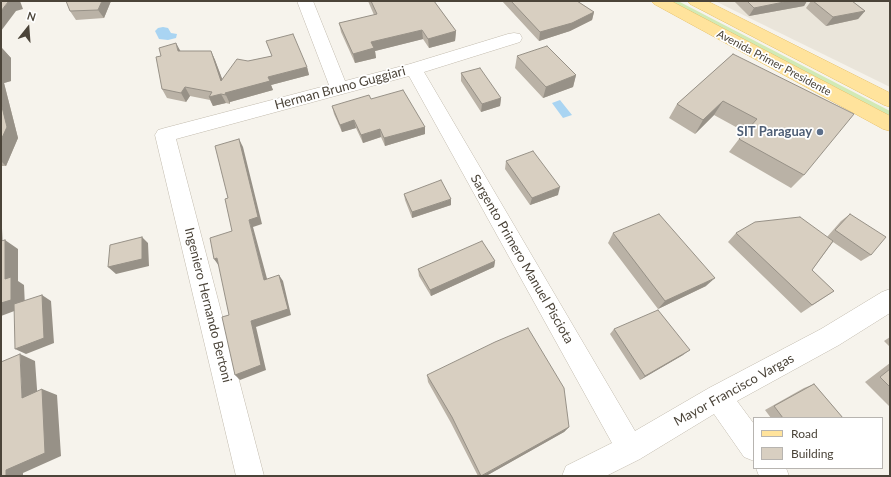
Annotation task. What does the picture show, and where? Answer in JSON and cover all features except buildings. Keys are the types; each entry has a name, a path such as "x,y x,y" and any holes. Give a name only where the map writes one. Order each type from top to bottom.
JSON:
{"main road":[{"name":"Avenida Primer Presidente","path":"659,1 890,124"},
{"name":"Avenida Primer Presidente","path":"695,1 890,101"}],"street":[{"path":"305,1 339,88"},
{"name":"Herman Bruno Guggiari","path":"165,134 414,69 514,38"},
{"name":"Sargento Primero Manuel Pisciota","path":"414,69 630,448"},
{"name":"Ingeniero Hernando Bertoni","path":"165,134 250,476"},
{"name":"Mayor Francisco Vargas","path":"576,476 630,448 718,397 830,337 890,300"},
{"path":"718,397 753,446"}],"shaded area":[{"path":"715,1 890,1 890,87 717,2"}],"green space":[{"path":"670,1 678,1 890,111 890,116"}],"water":[{"path":"158,28 168,28 171,33 177,34 176,38 168,40 159,39 155,31"},
{"path":"560,100 572,115 563,118 552,103"}],"place":[{"name":"SIT Paraguay","path":"820,132"}]}
